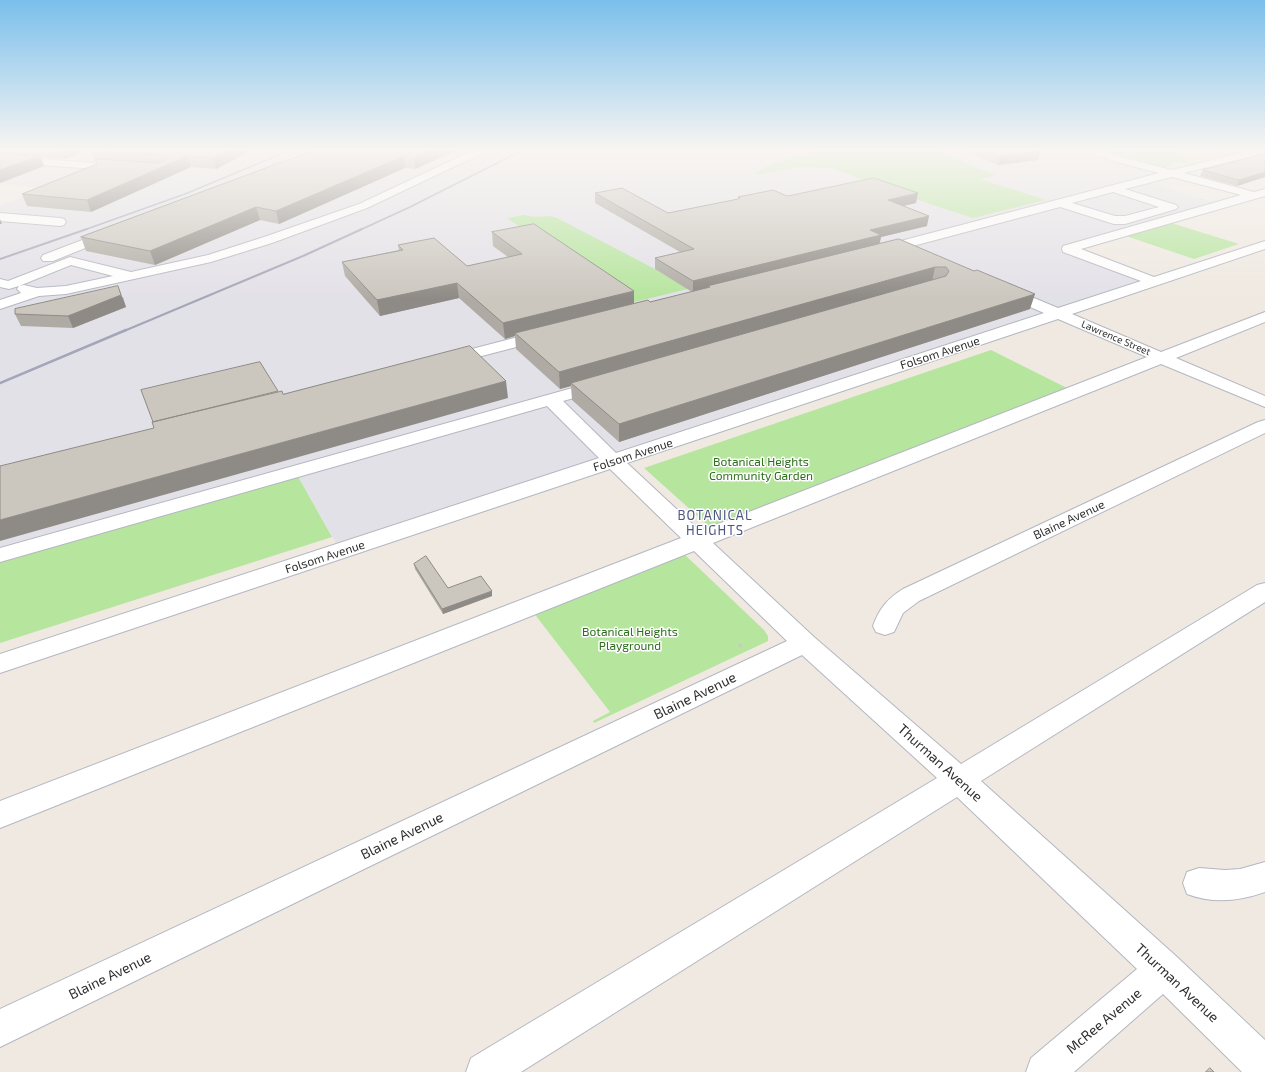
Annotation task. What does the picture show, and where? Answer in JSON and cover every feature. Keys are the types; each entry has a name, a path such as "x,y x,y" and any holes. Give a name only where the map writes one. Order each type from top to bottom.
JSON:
{"street":[{"path":"0,305 37,292 80,288 211,258 341,214 378,199"},
{"path":"866,254 1075,199"},
{"path":"1060,203 1114,220 1125,220 1172,207 1146,199"},
{"path":"1155,282 1068,249 1238,199"},
{"path":"0,217 60,222"},
{"path":"22,267 125,228"},
{"name":"Folsom Avenue","path":"0,664 1265,245"},
{"path":"4,279 70,261 131,276"},
{"path":"4,279 37,292"},
{"name":"Lawrence Street","path":"996,287 1265,402"},
{"path":"0,815 1265,317"},
{"path":"432,363 555,332"},
{"path":"0,554 616,380"},
{"name":"Thurman Avenue","path":"550,399 613,462 805,643 958,779 1164,970 1265,1067"},
{"name":"Blaine Avenue","path":"885,626 889,614 897,603 911,594 1265,426"},
{"path":"484,1072 1265,591"},
{"name":"Blaine Avenue","path":"0,1028 805,643"},
{"path":"1198,883 1222,886 1246,884 1265,877"},
{"name":"McRee Avenue","path":"1045,1072 1164,970"}],"path":[{"path":"739,644 743,648"}],"shaded area":[{"path":"17,199 1204,199 1217,203 1059,248 1142,280 336,543 296,473 0,558 0,206"}],"green space":[{"path":"916,199 1046,200 973,218"},
{"path":"525,215 533,217 549,216 557,218 655,269 688,289 630,303 507,218"},
{"path":"1168,222 1239,244 1194,259 1123,235"},
{"name":"Botanical Heights Community Garden","path":"991,350 1071,390 712,529 644,468"},
{"path":"296,473 332,537 0,643 0,558"},
{"name":"Botanical Heights Playground","path":"683,553 764,630 768,636 768,641 594,723 593,721 610,712 533,612"}],"building":[{"path":"183,199 304,199 276,211 256,207 150,251 81,237"},
{"path":"606,199 642,199 668,213 738,199 892,199 888,200 929,216 870,230 881,235 693,281 655,258 694,249"},
{"path":"534,224 634,291 503,323 457,283 377,300 342,262 403,250 398,245 434,238 467,266 522,254 492,232"},
{"path":"899,239 974,271 977,270 1035,294 619,424 571,383 946,276 949,271 946,267 935,267 559,372 515,333 648,300 650,302 710,287 708,286"},
{"path":"118,286 121,295 68,316 15,314 15,309"},
{"path":"470,346 506,381 0,520 0,466 154,428 152,422 282,391 283,394"},
{"path":"260,362 278,391 153,422 141,390"},
{"path":"426,556 448,588 481,576 492,591 442,609 414,564"},
{"path":"1210,1068 1214,1072 1206,1072"}],"railway":[{"path":"84,230 171,199"},
{"path":"360,230 426,199"},
{"path":"0,259 87,229"},
{"path":"124,331 303,256 362,229"},
{"path":"0,383 126,330"}],"district":[{"name":"BOTANICAL HEIGHTS","path":"715,524"}]}
